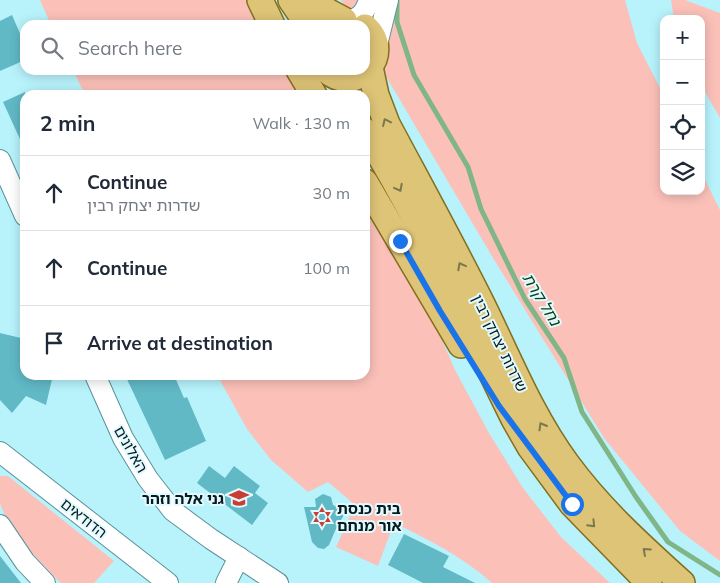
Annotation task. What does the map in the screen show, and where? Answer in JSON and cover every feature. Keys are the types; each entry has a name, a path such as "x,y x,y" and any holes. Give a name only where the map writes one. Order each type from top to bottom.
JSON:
{"main road":[{"path":"260,0 270,20"},
{"path":"291,0 305,20"},
{"path":"316,0 327,11 344,20"},
{"name":"שדרות יצחק רבין","path":"370,32 375,40 373,58 376,95 387,124 482,304 546,434 580,481 608,514 682,583"},
{"path":"370,63 373,58"},
{"path":"303,75 311,90"},
{"path":"330,75 340,90"},
{"path":"333,75 346,79 362,75"},
{"name":"שדרות יצחק רבין","path":"370,139 390,171 415,218 514,419 530,447 572,504 649,583"},
{"path":"370,190 472,363 499,406 530,447"}],"street":[{"path":"356,20 364,12 369,0"},
{"path":"373,58 388,0"},
{"path":"0,160 20,205"},
{"name":"האלונים","path":"97,380 123,438 148,479 173,511 278,583"},
{"name":"הדודאים","path":"0,452 168,583"},
{"path":"0,525 25,562 45,583"},
{"path":"226,583 239,558"}],"shaded area":[{"path":"40,0 249,0 261,20 49,20"},
{"path":"341,0 625,0 637,43 660,88 660,195 705,195 705,180 720,210 720,561 680,531 604,438 493,258 370,49 370,20 353,20"},
{"path":"671,0 685,0 720,13 720,118 705,92 705,15 673,15"},
{"path":"75,75 294,75 303,90 83,90"},
{"path":"370,203 422,294 455,370 489,433 523,488 561,537 610,583 492,583 457,557 394,523 378,566 336,547 355,505 328,482 308,492 271,460 247,429 220,380 370,380"},
{"path":"0,476 8,476 114,561 94,583 61,583 35,557 17,534 0,503"}],"building":[{"path":"12,15 20,33 20,62 0,71 0,21"},
{"path":"20,94 20,139 3,102"},
{"path":"0,333 20,338 20,380 52,380 46,405 26,396 12,413 0,400"},
{"path":"127,380 176,380 184,398 187,397 206,441 165,460"},
{"name":"גני אלה וזהר","path":"209,466 225,478 234,466 260,486 255,493 268,503 252,525 197,483"},
{"path":"323,494 331,497 333,505 346,511 329,545 324,549 318,548 312,542 304,507 316,507 315,499"},
{"path":"404,534 449,556 443,567 475,583 423,583 388,565"},
{"path":"0,556 21,583 0,583"}],"waterway":[{"name":"נחל קרת","path":"397,0 397,22 414,75 468,167 481,209 525,299 564,358 582,412 636,497 668,542 720,575"}],"place":[{"name":"גני אלה וזהר","path":"239,498"},
{"name":"בית כנסת אור מנחם","path":"322,517"}],"route":[{"path":"400,241 440,311 499,406 572,504"}]}
